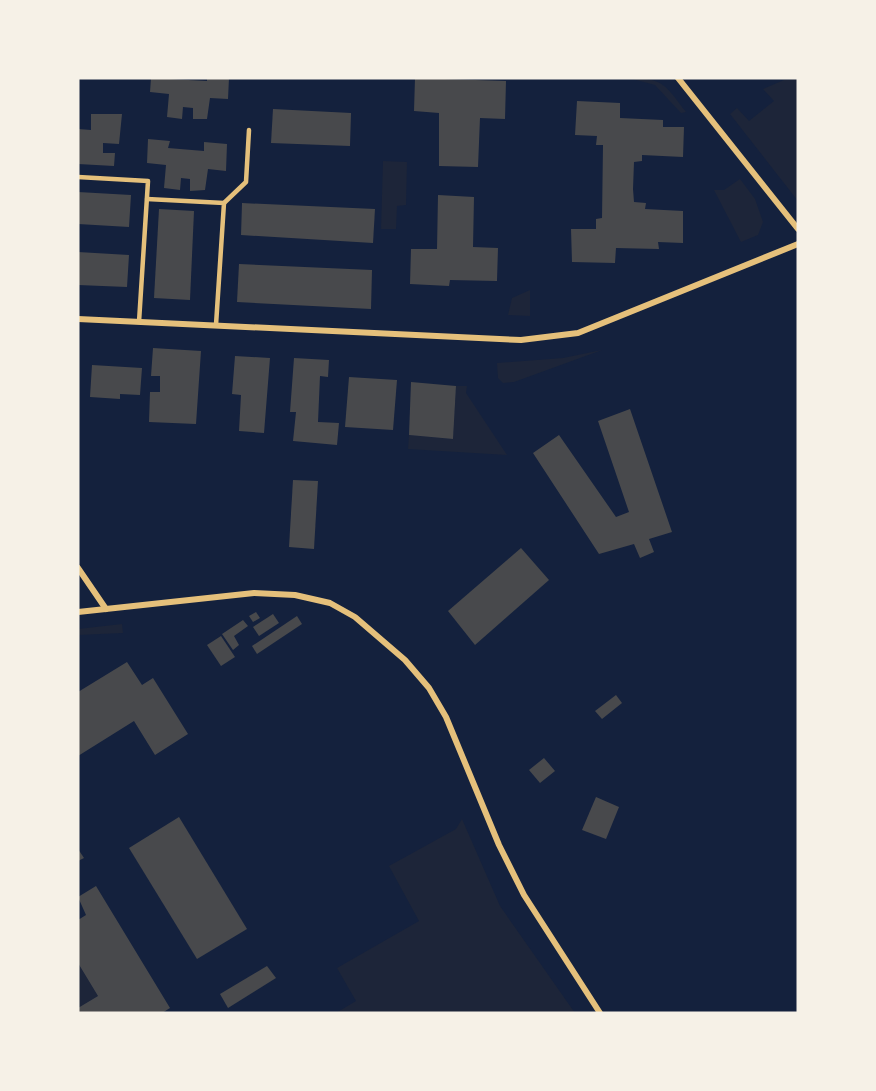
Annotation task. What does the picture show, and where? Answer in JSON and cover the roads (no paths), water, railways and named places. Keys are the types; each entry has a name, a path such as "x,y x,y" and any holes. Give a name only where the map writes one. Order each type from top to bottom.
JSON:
{"street":[{"path":"678,78 798,228"},
{"path":"78,319 521,340 547,338 578,333 624,317 798,244"},
{"path":"78,568 106,609"},
{"path":"78,612 255,594 295,595 330,603 355,617 378,634 429,688 440,707 499,845 524,896 600,1013"}],"lane":[{"path":"216,325 224,203 246,182 249,130"},
{"path":"78,177 148,181 140,322"},
{"path":"147,199 224,203"}]}
